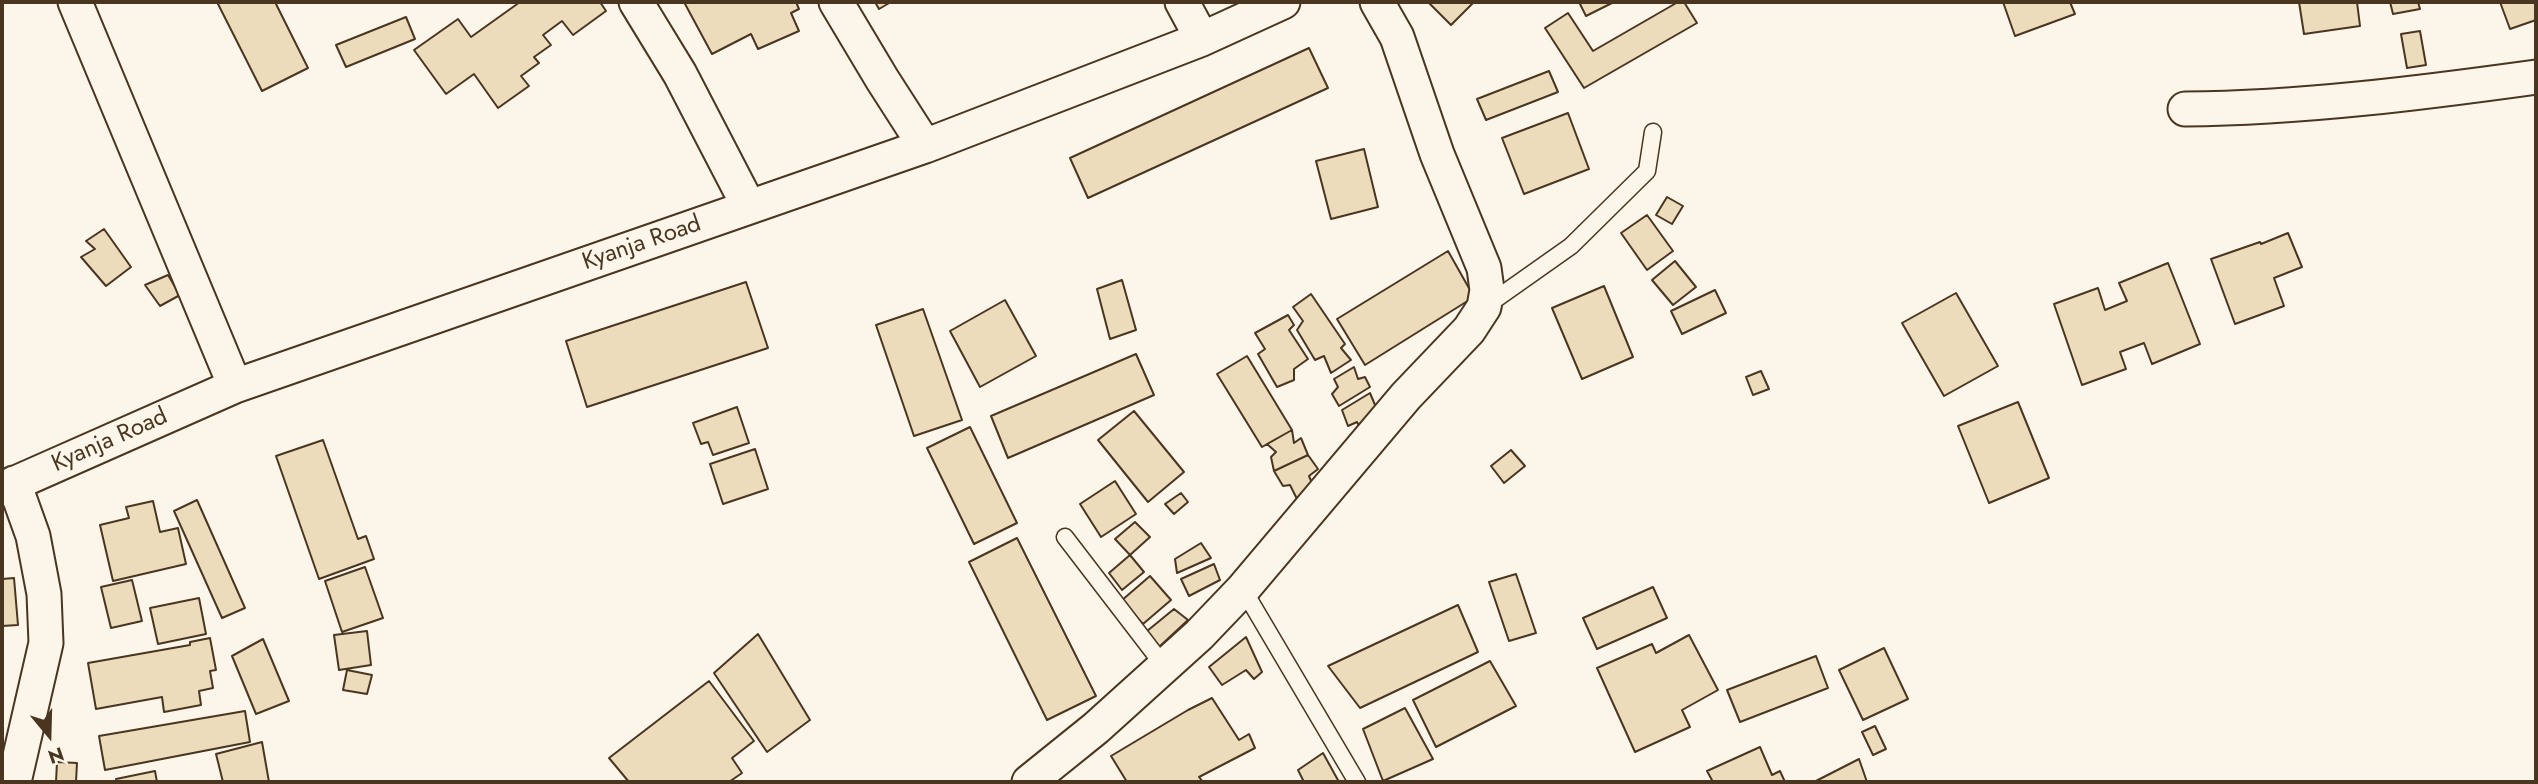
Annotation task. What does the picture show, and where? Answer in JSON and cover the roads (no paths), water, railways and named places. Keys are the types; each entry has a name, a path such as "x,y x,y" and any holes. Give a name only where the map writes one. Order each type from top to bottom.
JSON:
{"street":[{"path":"75,2 235,386"},
{"path":"636,2 680,74 749,207"},
{"path":"836,2 881,79 925,146"},
{"path":"1182,2 1202,39"},
{"name":"Kyanja Road","path":"8,486 235,386 925,146 1202,39 1283,2"},
{"path":"1029,782 1096,728 1199,635 1243,589 1406,397 1469,330 1484,307 1487,290 1484,268 1437,154 1397,37 1377,2"},
{"path":"2185,109 2361,99 2536,78"},
{"path":"8,486 33,536 44,594 46,643 14,782"}],"lane":[{"path":"1484,307 1570,246 1647,171 1653,132"},
{"path":"1065,537 1164,666"},
{"path":"1243,589 1357,782"}]}
